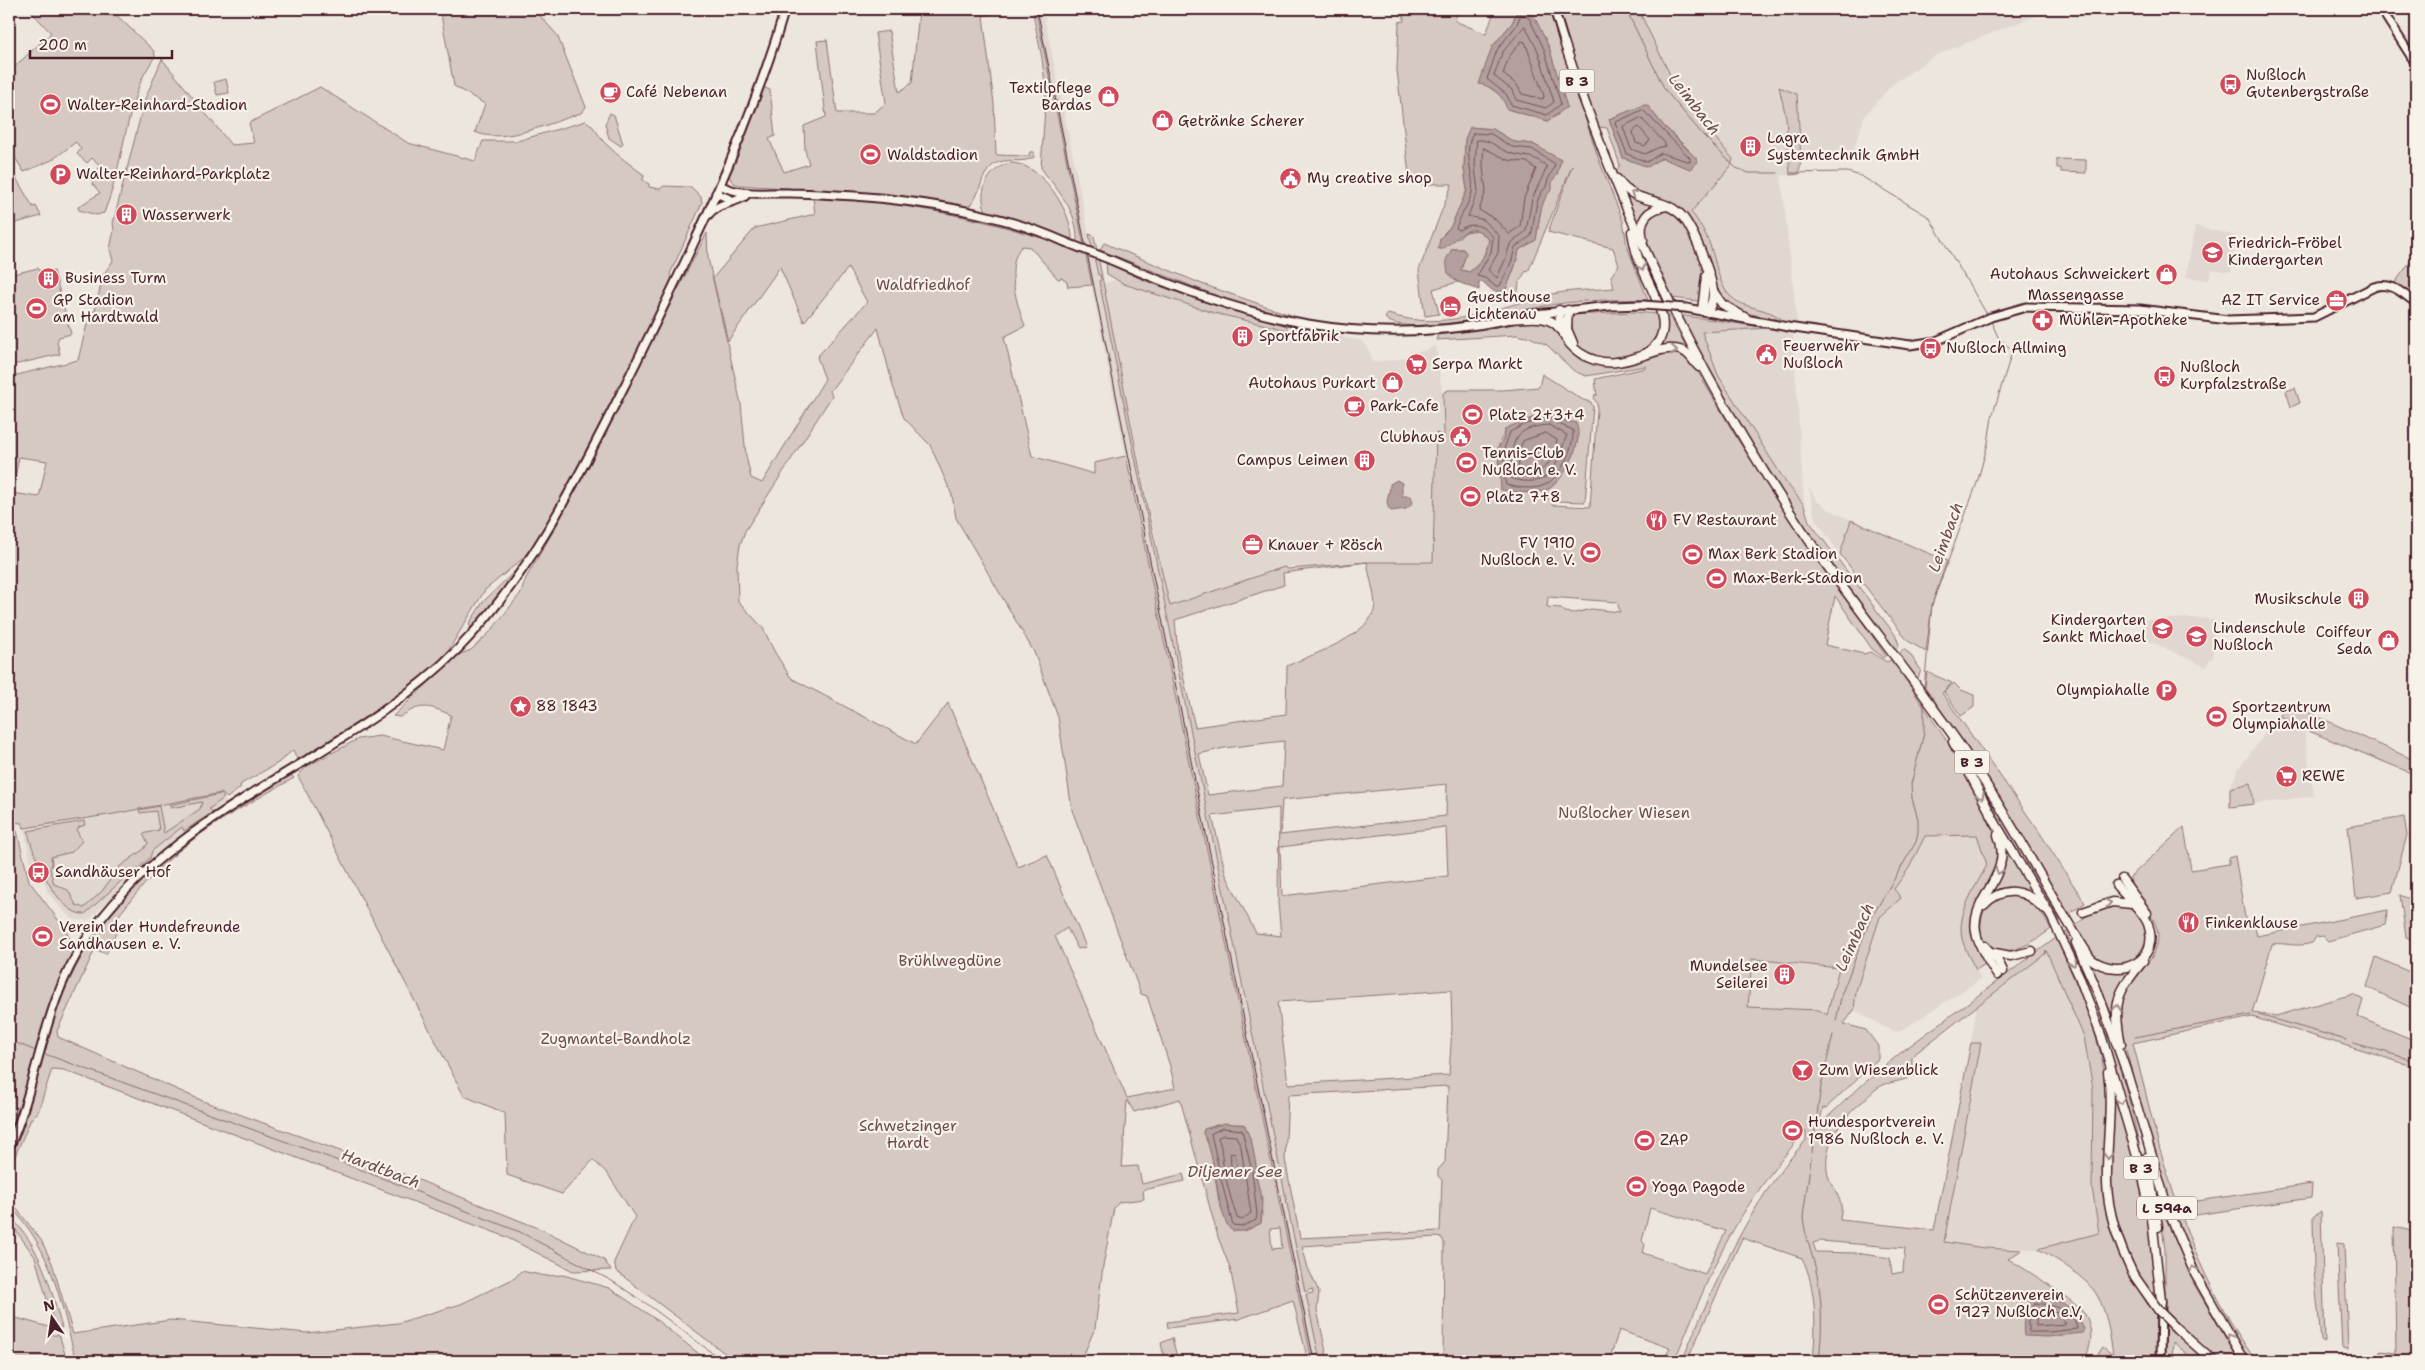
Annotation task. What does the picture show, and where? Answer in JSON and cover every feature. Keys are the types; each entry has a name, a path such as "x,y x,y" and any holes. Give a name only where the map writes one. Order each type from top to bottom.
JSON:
{"highway":[{"name":"B 3","path":"1564,42 1609,170 1630,220 1706,372 1739,430 1820,556 1965,752 2000,805 2048,887 2097,990 2134,1097 2156,1204 2161,1301"},
{"path":"1609,170 1623,188 1633,196 1667,206 1681,214 1703,256 1713,290 1722,304 1746,318"},
{"path":"1647,257 1641,232 1641,223 1652,210 1667,206"},
{"path":"1630,220 1640,264 1663,318 1662,332 1653,348 1634,359"},
{"path":"1704,311 1706,269"},
{"path":"1704,311 1712,303 1713,290"},
{"path":"1559,310 1561,330"},
{"path":"1568,310 1567,329 1578,352"},
{"path":"1507,320 1550,319 1578,352 1606,362 1634,359 1668,348 1678,349 1690,355 1697,366 1706,372"},
{"name":"B 3","path":"1941,721 1996,824 2052,918 2079,976 2102,1038 2146,1190 2159,1272 2161,1301"},
{"path":"1996,824 2002,863 1996,879 1979,906 1975,922 1977,939 2000,973 1980,937 1978,920 1984,906 1998,893 2016,891 2026,894 2037,902 2052,918"},
{"path":"2122,879 2147,914 2153,938 2146,957 2125,983 2118,1000 2117,1025 2127,1073"},
{"path":"2048,887 2091,959 2109,969 2128,968 2140,960 2147,950 2150,938 2148,925 2134,905 2116,885"},
{"path":"2083,912 2112,902 2134,905"},
{"path":"1990,952 2011,956 2032,951"},
{"path":"2102,1038 2111,1102 2107,1184 2109,1202 2118,1240 2133,1274 2159,1311 2213,1361"},
{"name":"L 594a","path":"2134,1097 2169,1214 2215,1313 2245,1361"}],"main road":[{"path":"9,1148 29,1093 57,996 82,944 103,916 152,864 213,818 388,708 448,659 496,608 545,536 590,453 669,296 720,185 755,99 784,9"},
{"name":"B 3","path":"1554,9 1564,42"},
{"path":"2381,9 2416,64"},
{"path":"720,185 748,193 814,194 911,202 989,218 1065,242 1225,304 1286,321 1316,326 1364,331 1418,332 1456,329 1559,310 1568,310"},
{"path":"716,193 732,200"},
{"path":"703,221 720,205 744,198 748,193"},
{"name":"Massengasse","path":"1568,310 1643,305 1686,308 1788,327 1910,346 1936,341 1989,318 2017,309 2054,306 2140,309 2228,320 2314,317 2379,286 2394,287 2416,303"},
{"name":"B 3","path":"2160,1361 2161,1301"}],"shaded area":[{"path":"1638,9 2053,9 1936,55 1893,84 1865,115 1851,157 1801,152 1797,95 1779,88 1786,117 1790,175 1781,175 1797,323 1784,321 1777,315 1748,306 1731,296 1722,283 1710,244 1700,224 1690,212 1731,166 1733,159 1681,97"},
{"path":"1043,11 1097,274 1100,274 1101,280 1099,281 1137,470 1305,1292 1297,1292 1152,585 1036,13"},
{"name":"Friedrich-Fröbel Kindergarten","path":"2195,226 2235,236 2231,272 2212,269 2209,280 2186,277"},
{"path":"1115,280 1228,317 1297,332 1298,328 1362,341 1370,352 1372,362 1397,360 1436,346 1443,401 1442,435 1436,434 1433,562 1367,562 1284,567 1170,606 1104,295 1104,284"},
{"path":"1769,328 1793,333 1804,505 1785,481 1718,375 1702,332"},
{"path":"1809,487 1816,500 1828,509 1851,520 1840,554 1815,519"},
{"path":"2214,619 2213,659 2210,658 2206,667 2145,639 2145,620"},
{"path":"2279,716 2304,729 2314,796 2254,804 2251,783 2230,788 2238,769"},
{"path":"220,793 227,804 158,854 87,921 72,919 62,909 48,893 44,881 30,860 24,828"},
{"path":"1977,834 1987,865 1966,906 1963,944 1981,979 1899,1032 1890,1030 1854,1010 1856,991 1880,917 1900,898 1894,889 1909,868 1925,836"},
{"path":"2045,949 2084,1037 2093,1089 2092,1187 2099,1234 2038,1249 1984,1248 1944,1242 1981,1043 1971,1043 1977,1006 2045,954"},
{"path":"1752,959 1840,968 1827,1016 1747,1007"},
{"path":"1306,1294 1320,1361 1312,1361 1298,1296"}],"green space":[{"path":"29,9 110,9 154,51 155,56 142,79 130,115 115,181 104,213 97,215 79,210 78,207 100,193 92,183 100,165 92,158 87,163 77,154 81,149 76,142 52,160 24,172 9,148 9,77 12,74 10,71 51,33"},
{"path":"440,9 534,9 557,35 586,107 581,113 528,131 499,136 475,132 485,104 454,86"},
{"path":"936,9 1012,9 983,16 994,104 996,155 1029,156 1030,152 1034,152 1034,157 1024,160 1003,161 993,165 985,175 972,203 967,208 890,195 739,185 732,182 729,175 763,87 770,90 775,136 769,139 784,172 809,164 805,150 804,126 826,117 817,41 827,40 837,113 874,113 886,103 875,33 889,31 899,92 912,83 919,11"},
{"path":"1403,9 1458,9 1455,21 1486,34 1495,9 1518,9 1549,9 1599,160 1623,221 1627,246 1648,300 1602,300 1568,303 1467,321 1416,326 1397,324 1385,318 1388,314 1430,321 1451,319 1471,316 1552,294 1614,288 1611,276 1619,265 1613,248 1548,232 1572,166 1528,272 1526,271 1519,282 1517,299 1514,300 1505,292 1519,250 1536,240 1542,202 1561,161 1533,144 1514,142 1493,129 1471,127 1465,139 1464,169 1467,190 1451,226 1443,234 1457,239 1466,232 1478,230 1489,240 1483,258 1470,272 1461,270 1466,253 1463,249 1452,249 1451,278 1458,282 1433,289 1439,314 1425,316 1419,270 1452,184 1410,184 1397,70 1399,22 1404,21","holes":["1518,9 1549,47 1555,70 1558,115 1547,121 1507,109 1504,98 1486,85 1492,47 1512,23"]},
{"path":"1557,9 1638,9 1681,97 1733,159 1731,166 1691,212 1706,236 1723,285 1730,296 1736,301 1770,313 1783,320 1745,312 1734,308 1724,300 1711,276 1696,233 1689,220 1679,210 1640,196 1630,190 1616,172 1620,165 1607,128 1598,127","holes":["1647,105 1663,125 1689,150 1656,161 1623,158 1609,119"]},
{"name":"Schwetzinger Hardt","path":"1036,12 1092,285 1068,287 1067,282 1062,278 1058,279 1030,247 1022,246 1014,263 1013,274 1016,296 1025,326 1004,337 1032,456 1094,474 1094,463 1126,456 1312,1361 1308,1361 1293,1300 1239,1319 1168,1328 1167,1322 1239,1313 1230,1268 1218,1237 1180,1099 1134,1112 1127,1100 1122,1167 1138,1166 1142,1184 1183,1174 1185,1181 1143,1190 1144,1199 1119,1202 1114,1208 1103,1266 1095,1328 1081,1361 735,1361 616,1271 614,1262 635,1217 608,1174 593,1160 562,1194 507,1175 505,1113 464,1096 298,776 306,767 358,739 380,736 443,750 451,715 425,707 414,709 400,717 393,716 458,655 471,650 491,631 521,593 526,578 559,521 707,233 708,258 741,404 746,456 751,478 762,483 825,379 817,357 867,302 848,268 804,322 780,267 728,341 713,278 755,228 815,214 813,197 847,199 946,213 979,220 1076,250 1077,237 1073,216 1062,196 1041,168 1046,92 1042,58 1033,14","holes":["878,328 893,386 904,418 930,445 952,495 956,518 1034,652 1058,717 1072,810 1141,994 1147,996 1170,1066 1175,1088 1127,1098 1055,936 1067,928 1078,949 1086,947 1047,855 1018,867 948,703 916,744 791,678 774,651 763,628 738,601 737,565 740,545 745,531 832,396 830,391","1243,1124 1252,1144 1262,1214 1261,1223 1245,1231 1233,1231 1219,1203 1211,1150 1203,1131 1216,1125","1280,1228 1282,1248 1272,1249 1270,1229"]},
{"path":"162,59 231,145 254,143 249,123 320,87 408,143 475,161 483,141 517,141 586,121 611,149 644,175 643,180 649,184 649,187 660,189 664,186 691,187 701,197 702,203 670,274 672,279 630,366 554,512 535,543 521,560 485,590 448,651 434,666 374,713 301,758 297,759 293,750 278,763 241,784 240,788 227,798 221,793 114,814 24,828 22,823 9,822 9,377 78,360 90,312 95,311 103,275 113,261 110,249 114,230 113,223 145,99","holes":["19,457 47,461 39,497 12,493"]},
{"path":"226,79 229,93 217,95 214,82"},
{"path":"1779,87 1797,94 1801,159 1799,174 1790,175 1786,117"},
{"path":"610,113 614,115 623,144 621,146 609,138 605,124"},
{"path":"2057,159 2086,160 2086,173 2061,172 2061,168 2057,168"},
{"path":"1012,163 1023,165 1034,172 1053,191 1067,216 1072,239 986,211 983,195 987,180 998,169"},
{"path":"9,166 33,207 36,206 41,216 9,225"},
{"path":"1625,193 1633,198 1659,205 1646,212 1638,225"},
{"path":"1657,210 1668,212 1677,218 1692,236 1697,248 1702,271 1703,284 1698,301 1672,298 1659,270 1649,247 1645,227 1646,220"},
{"name":"Nußlocher Wiesen","path":"1089,234 1094,236 1149,516 1170,606 1284,567 1288,569 1367,562 1433,562 1436,433 1444,436 1443,393 1448,390 1503,390 1539,387 1542,374 1583,400 1591,402 1593,407 1585,502 1555,501 1552,498 1530,498 1552,499 1552,505 1590,507 1597,410 1597,403 1594,399 1595,394 1597,396 1595,379 1646,368 1646,366 1586,376 1574,371 1547,345 1532,338 1516,335 1437,340 1437,335 1537,321 1551,324 1580,360 1589,363 1612,366 1629,365 1673,352 1683,354 1692,362 1741,445 1886,656 1884,658 1872,649 1835,596 1825,645 1864,654 1870,652 1887,662 1891,660 1963,765 1997,840 1998,858 1995,874 1974,916 1972,924 1975,941 1987,963 1976,970 1964,945 1961,935 1961,924 1967,904 1987,865 1977,835 1925,836 1909,868 1894,889 1901,898 1880,917 1856,991 1854,1010 1844,1024 1866,1030 1878,1046 1878,1059 1826,1108 1823,1108 1819,1125 1904,1050 2056,938 2088,1012 2104,1069 2107,1089 2107,1119 2103,1187 2110,1223 2122,1257 2148,1305 2148,1288 2130,1260 2117,1228 2110,1187 2110,1156 2114,1105 2112,1080 2141,1182 2151,1235 2155,1271 2157,1307 2156,1361 2093,1361 2103,1347 2113,1355 2108,1324 2097,1295 2078,1275 2038,1249 2099,1233 2092,1187 2093,1089 2084,1037 2046,950 2045,954 1912,1056 1912,1076 1875,1090 1841,1123 1828,1149 1827,1170 1829,1179 1840,1201 1840,1220 1934,1230 1971,1043 1981,1043 1944,1242 1984,1248 2022,1250 2008,1259 2062,1294 2086,1316 2091,1339 2084,1361 1813,1361 1815,1322 1813,1295 1807,1269 1802,1258 1742,1238 1687,1361 1682,1361 1720,1273 1735,1245 1767,1191 1806,1140 1806,1130 1762,1185 1734,1229 1711,1273 1674,1361 1663,1361 1670,1348 1619,1330 1609,1361 1443,1361 1444,1243 1442,1238 1435,1237 1302,1246 1308,1268 1319,1292 1317,1310 1328,1361 1320,1361 1306,1294 1313,1293 1312,1289 1305,1292 1099,281 1101,280 1100,275 1098,275","holes":["1553,411 1558,419 1575,423 1578,439 1573,457 1554,485 1545,491 1516,492 1499,476 1498,448 1501,440 1512,427","1367,562 1375,604 1372,615 1364,625 1340,642 1287,666 1286,714 1195,727 1178,654 1175,620 1284,585 1283,573","1548,597 1617,602 1620,612 1591,609 1576,613 1565,612 1561,608 1547,607","1284,741 1282,786 1208,795 1199,754 1224,748","1447,784 1446,816 1280,835 1282,800","1279,808 1278,903 1281,936 1256,933 1226,875 1212,816","1446,827 1448,876 1282,896 1280,847","1752,959 1839,968 1827,1015 1819,1010 1748,1007","1451,990 1452,1028 1449,1075 1288,1084 1278,1002","1448,1086 1445,1162 1438,1170 1438,1176 1442,1180 1440,1231 1300,1238 1285,1159 1288,1095","1650,1208 1726,1231 1705,1274 1643,1253 1645,1245 1642,1241","1820,1241 1905,1248 1903,1272 1892,1274 1890,1258 1856,1253 1816,1252 1813,1243"]},
{"path":"1104,243 1202,284 1291,315 1230,301 1100,250"},
{"path":"2416,254 2416,300 2394,284"},
{"path":"1106,262 1143,280 1205,302 1287,326 1287,330 1214,313 1124,284 1107,274"},
{"name":"GP Stadion am Hardtwald","path":"38,268 42,274 54,271 71,334 59,337 57,342 60,354 9,366 9,275"},
{"path":"1666,311 1689,351 1652,351"},
{"path":"1633,312 1660,314 1660,326 1657,337 1651,344 1634,355 1612,360 1602,359 1584,351 1577,343 1571,315"},
{"path":"1679,315 1769,328 1702,332 1718,375 1785,481 1804,505 1809,521 1896,636 1899,645 1896,649 1859,604 1786,497 1731,407"},
{"path":"2295,388 2300,403 2291,407 2286,391"},
{"path":"1851,520 1947,561 1932,605 1926,652 1908,641 1840,554"},
{"path":"521,565 522,568 477,624 471,628 469,624 483,602"},
{"path":"1903,649 1909,653 1921,670 1917,681 1899,654"},
{"path":"1927,672 1952,683 1942,693 2038,830 2085,903 2069,914 1967,747 1925,687"},
{"path":"1954,683 1961,690 1974,695 1974,707 1961,716 1944,692"},
{"path":"2292,705 2416,761 2416,775 2304,729 2279,716"},
{"path":"1966,758 2044,889 2060,921 2057,925 1976,781"},
{"path":"289,774 294,778 236,811 193,839 162,866 136,894 113,923 119,927 106,954 95,949 57,1031 58,1037 203,1101 406,1175 543,1230 604,1260 611,1270 573,1271 504,1236 64,1070 52,1069 38,1112 31,1119 9,1170 11,1157 25,1122 54,1019 71,977 90,942 113,911 165,859 224,815"},
{"path":"2251,783 2254,804 2230,807 2230,788"},
{"path":"221,794 224,798 209,809 213,812 184,831 182,827 152,851 150,858 132,874 130,873 85,914 75,912 56,895 40,868 30,841 28,831 84,821 85,825 79,827 77,831 82,841 72,852 51,857 52,864 50,869 54,884 68,890 76,905 84,908 103,890 119,867 144,849 148,843 143,834 159,830 156,811 140,813 139,810 159,806 164,833 200,809 202,802 171,808 169,805"},
{"path":"2404,817 2407,835 2392,892 2356,898 2348,827"},
{"path":"2184,827 2191,870 2229,864 2229,858 2235,856 2246,924 2255,927 2257,936 2388,910 2385,925 2328,941 2323,936 2316,937 2312,943 2306,944 2272,944 2252,1013 2276,1016 2353,994 2363,1000 2358,1017 2416,1041 2416,1067 2252,1017 2133,1043 2160,1150 2177,1204 2312,1184 2311,1198 2182,1217 2214,1292 2256,1361 2248,1361 2208,1293 2176,1225 2151,1144 2122,1035 2119,1014 2121,1001 2125,993 2153,955 2158,938 2154,921 2131,885 2130,877"},
{"name":"Verein der Hundefreunde Sandhausen e. V.","path":"13,828 17,831 29,881 65,929 75,950 56,989 38,1042 23,1100 9,1134 11,861 9,829"},
{"path":"2004,844 2032,893 2011,887 1991,894 2002,873"},
{"path":"2020,893 2040,910 2051,929 2022,947 2003,951 1994,949 1987,945 1981,931 1981,923 1986,907 1990,900"},
{"path":"2400,895 2416,902 2416,942 2406,937"},
{"path":"2108,905 2131,909 2144,919 2147,932 2143,946 2134,958 2122,966 2107,966 2093,956 2075,926 2090,913"},
{"path":"2066,932 2092,989 2114,1048 2131,1108 2144,1169 2062,935"},
{"path":"2376,957 2416,975 2416,1010 2367,987"},
{"path":"2089,961 2100,967 2116,971 2133,967 2117,991 2113,1017"},
{"path":"2157,1192 2194,1284 2239,1361 2219,1361 2165,1313 2165,1249"},
{"path":"9,1199 41,1240 52,1263 73,1334 171,1320 307,1333 398,1323 461,1304 515,1278 521,1271 546,1276 563,1275 609,1288 654,1318 708,1361 76,1361 60,1298 46,1259 24,1222 9,1205"},
{"path":"2321,1211 2325,1342 2321,1340 2314,1271 2313,1217"},
{"path":"9,1216 20,1227 36,1253 49,1282 62,1328 54,1324 35,1257 9,1221"},
{"path":"2394,1227 2416,1232 2416,1361 2380,1361 2380,1351 2396,1353"},
{"path":"2337,1243 2344,1244 2348,1349 2342,1348"},
{"path":"9,1316 49,1327 52,1335 60,1337 67,1361 9,1361"},
{"path":"2166,1324 2208,1361 2195,1361 2173,1342 2172,1361 2164,1361"},
{"path":"1172,1338 1178,1361 1165,1361 1161,1343"}],"water":[{"path":"1518,9 1533,14 1549,47 1567,107 1548,121 1507,109 1497,92 1479,84 1492,47 1512,23"},
{"path":"1647,105 1663,125 1697,159 1698,162 1690,169 1661,158 1648,167 1623,158 1609,119"},
{"path":"1470,127 1493,129 1514,142 1533,144 1561,160 1557,175 1552,181 1552,190 1542,205 1536,240 1519,250 1505,292 1493,291 1483,282 1479,283 1479,290 1458,282 1448,273 1446,260 1452,249 1463,249 1466,253 1461,270 1469,272 1480,262 1485,254 1489,240 1477,230 1466,232 1443,249 1438,249 1440,239 1451,226 1467,190 1464,169 1465,139"},
{"path":"1549,410 1553,411 1558,419 1576,423 1578,431 1575,451 1565,472 1558,481 1544,491 1528,493 1501,490 1498,449 1504,437 1505,429 1546,413"},
{"path":"1397,480 1402,483 1402,496 1411,496 1413,503 1406,509 1391,511 1387,505 1390,484"},
{"name":"Diljemer See","path":"1225,1123 1245,1125 1252,1144 1257,1170 1256,1177 1262,1199 1261,1223 1245,1231 1233,1231 1223,1215 1211,1154 1203,1134 1204,1129"},
{"path":"2031,1297 2057,1301 2069,1307 2079,1319 2084,1329 2082,1333 2048,1337 2024,1336 2024,1316"}],"waterway":[{"name":"Leimbach","path":"1626,9 1665,90 1703,135 1736,168 1749,173 1778,173"},
{"name":"Leimbach","path":"1791,173 1847,172 1861,176 1929,217 1988,316"},
{"name":"Leimbach","path":"1924,689 1932,604 1977,483 1988,443 1992,417 2011,355 2011,349 1998,337 1991,321"},
{"name":"Leimbach","path":"1836,1021 1842,993 1870,920 1916,842 1918,819 1912,798 1911,784 1924,733 1924,701"},
{"path":"2135,1037 2251,1015"},
{"path":"2259,1015 2346,1040"},
{"name":"Leimbach","path":"1819,1361 1820,1297 1817,1275 1805,1232 1803,1217 1821,1086 1833,1035"},
{"name":"Hardtbach","path":"9,1040 36,1051"},
{"path":"2354,1043 2416,1061"},
{"name":"Hardtbach","path":"42,1053 328,1157 520,1232 612,1281 647,1304 723,1361"}],"railway":[{"path":"1037,9 1314,1361"}],"place":[{"name":"Nußloch Gutenbergstraße","path":"2230,84"},
{"name":"Café Nebenan","path":"610,92"},
{"name":"Textilpflege Bardas","path":"1108,97"},
{"name":"Walter-Reinhard-Stadion","path":"51,105"},
{"name":"Getränke Scherer","path":"1162,121"},
{"name":"Lagra Systemtechnik GmbH","path":"1751,147"},
{"name":"Waldstadion","path":"871,155"},
{"name":"Walter-Reinhard-Parkplatz","path":"60,174"},
{"name":"My creative shop","path":"1291,178"},
{"name":"Wasserwerk","path":"126,215"},
{"name":"Friedrich-Fröbel Kindergarten","path":"2212,252"},
{"name":"Autohaus Schweickert","path":"2166,274"},
{"name":"Business Turm","path":"49,278"},
{"name":"AZ IT Service","path":"2336,300"},
{"name":"Guesthouse Lichtenau","path":"1451,306"},
{"name":"GP Stadion am Hardtwald","path":"37,309"},
{"name":"Mühlen-Apotheke","path":"2043,320"},
{"name":"Sportfabrik","path":"1243,336"},
{"name":"Nußloch Allming","path":"1930,348"},
{"name":"Feuerwehr Nußloch","path":"1767,355"},
{"name":"Serpa Markt","path":"1416,364"},
{"name":"Nußloch Kurpfalzstraße","path":"2164,376"},
{"name":"Autohaus Purkart","path":"1392,383"},
{"name":"Park-Cafe","path":"1354,406"},
{"name":"Platz 2+3+4","path":"1473,415"},
{"name":"Clubhaus","path":"1461,437"},
{"name":"Campus Leimen","path":"1364,460"},
{"name":"Tennis-Club Nußloch e. V.","path":"1466,462"},
{"name":"Platz 7+8","path":"1470,497"},
{"name":"FV Restaurant","path":"1657,520"},
{"name":"Knauer + Rösch","path":"1252,545"},
{"name":"FV 1910 Nußloch e. V.","path":"1591,552"},
{"name":"Max Berk Stadion","path":"1692,554"},
{"name":"Max-Berk-Stadion","path":"1717,578"},
{"name":"Musikschule","path":"2358,599"},
{"name":"Kindergarten Sankt Michael","path":"2162,629"},
{"name":"Lindenschule Nußloch","path":"2197,637"},
{"name":"Coiffeur Seda","path":"2388,641"},
{"name":"Olympiahalle","path":"2166,690"},
{"name":"88 1843","path":"520,706"},
{"name":"Sportzentrum Olympiahalle","path":"2216,716"},
{"name":"REWE","path":"2286,776"},
{"name":"Sandhäuser Hof","path":"39,872"},
{"name":"Finkenklause","path":"2189,923"},
{"name":"Verein der Hundefreunde Sandhausen e. V.","path":"43,936"},
{"name":"Mundelsee Seilerei","path":"1784,975"},
{"name":"Zum Wiesenblick","path":"1803,1070"},
{"name":"Hundesportverein 1986 Nußloch e. V.","path":"1792,1131"},
{"name":"ZAP","path":"1644,1140"},
{"name":"Yoga Pagode","path":"1636,1187"},
{"name":"Schützenverein 1927 Nußloch e.V,","path":"1939,1304"}],"park label":[{"name":"Waldfriedhof","path":"923,285"},
{"name":"Brühlwegdüne","path":"950,961"},
{"name":"Zugmantel-Bandholz","path":"616,1039"}]}
